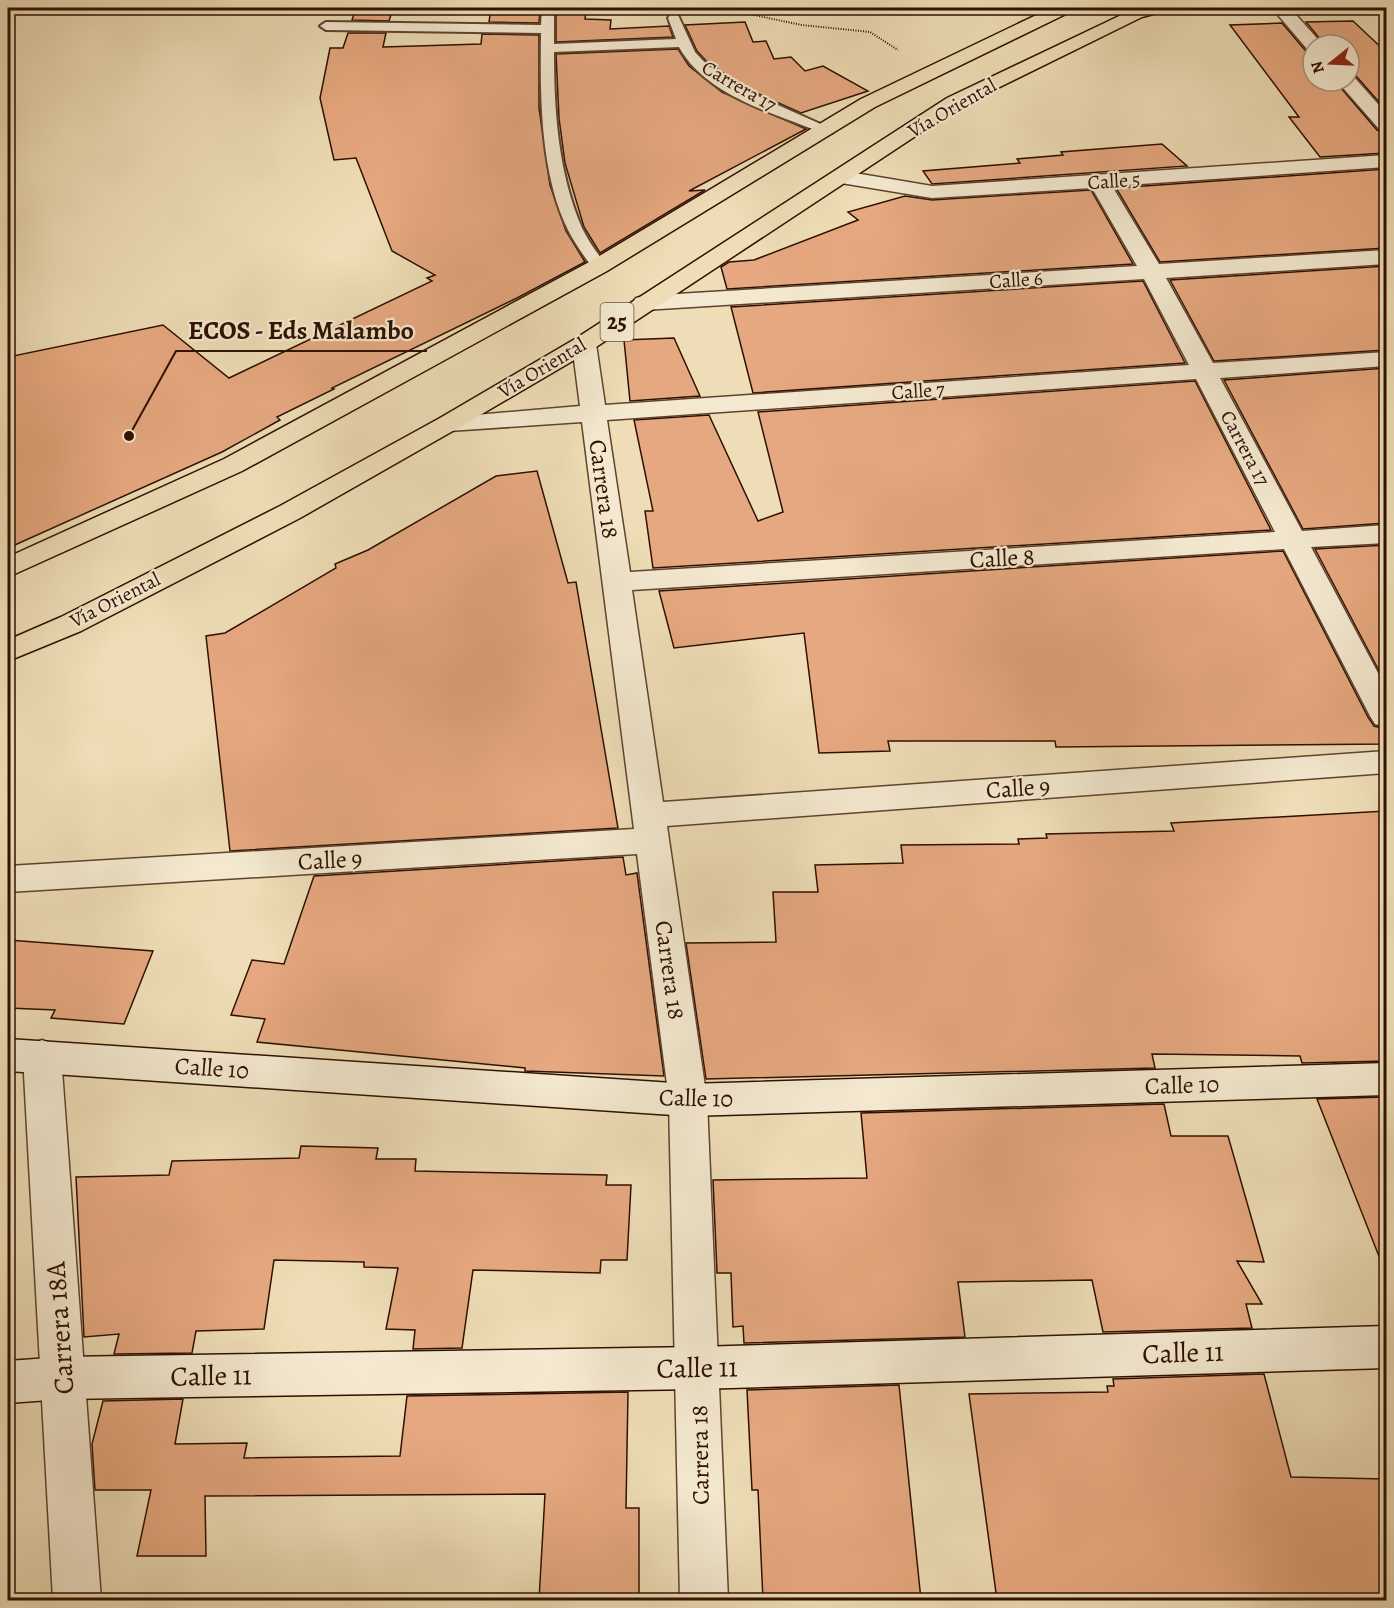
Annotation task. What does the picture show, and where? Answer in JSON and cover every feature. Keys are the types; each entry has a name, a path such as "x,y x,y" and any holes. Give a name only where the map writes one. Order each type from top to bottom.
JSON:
{"highway":[{"name":"Vía Oriental","path":"8,568 233,465 599,266 827,130 868,103 931,72 1040,11 1065,8"},
{"name":"Vía Oriental","path":"8,651 71,624 290,512 584,345 954,102 1136,13 1155,8"}],"street":[{"path":"1281,8 1303,33"},
{"path":"1358,93 1386,125"},
{"name":"Calle 5","path":"843,177 932,192 1386,161"},
{"name":"Carrera 17","path":"1099,182 1152,272 1386,716"},
{"name":"Calle 6","path":"645,303 1386,257"},
{"name":"Carrera 18","path":"584,345 688,1100 704,1600"},
{"name":"Calle 7","path":"448,423 1386,359"},
{"name":"Calle 8","path":"616,582 1386,534"},
{"name":"Calle 9","path":"8,879 651,828 1386,762"},
{"name":"Calle 10","path":"25,1056 688,1100 1386,1079"},
{"name":"Carrera 18A","path":"25,1056 63,1378 77,1600"},
{"name":"Calle 11","path":"8,1382 63,1378 698,1368 1386,1347"}],"lane":[{"path":"548,8 550,115 555,160 575,228 599,266"},
{"name":"Carrera 17","path":"674,18 683,43 703,69 760,101 827,130"},
{"path":"326,26 548,29"},
{"path":"549,48 683,43"}],"path":[{"path":"720,8 802,25 870,32 931,72"}],"building":[{"path":"356,8 393,8 389,21 352,20"},
{"path":"491,8 540,10 539,23 489,22"},
{"path":"556,10 586,11 585,19 611,20 610,29 669,26 673,37 556,42"},
{"path":"1353,21 1386,52 1386,110 1361,82 1361,33 1315,33 1306,22"},
{"path":"745,22 753,42 766,41 774,59 791,57 805,71 823,66 868,91 801,113 752,91 709,64 697,51 685,25"},
{"path":"1282,23 1301,45 1301,93 1345,93 1377,130 1386,133 1386,153 1320,157 1289,117 1299,117 1230,25"},
{"path":"348,33 386,33 383,47 481,44 482,34 539,35 539,108 550,185 566,231 585,262 517,298 332,388 334,389 277,417 280,420 222,452 8,548 8,357 163,325 229,378 432,281 427,278 435,275 392,251 356,158 334,160 320,98 330,48 343,48"},
{"path":"678,49 689,66 722,92 806,129 689,191 705,190 600,253 584,227 565,163 559,118 556,54"},
{"path":"1162,144 1187,166 932,184 923,171 1020,163 1017,159 1063,155 1061,152"},
{"path":"1386,169 1386,248 1160,262 1116,188"},
{"path":"1091,190 1133,264 727,289 721,267 729,262 754,260 858,220 848,212 905,196 932,200"},
{"path":"1386,266 1386,350 1214,361 1170,280"},
{"path":"1143,281 1185,363 753,393 731,307"},
{"path":"674,338 700,396 630,401 624,340"},
{"path":"1386,368 1386,523 1303,529 1224,380"},
{"path":"1195,381 1271,530 653,568 645,511 653,511 634,420 709,415 758,521 783,512 758,412"},
{"path":"537,471 568,583 576,582 618,828 230,851 206,636 225,633 336,568 335,564 368,550 496,476"},
{"path":"1386,545 1386,684 1315,549"},
{"path":"1283,551 1368,717 1374,726 1386,729 1386,744 1056,747 1055,741 888,741 890,751 819,753 804,633 674,648 659,591"},
{"path":"1386,811 1386,1061 1302,1063 1300,1056 1152,1054 1155,1068 706,1079 686,943 776,942 773,892 818,892 815,865 903,863 901,845 1019,844 1018,839 1047,838 1046,834 1174,831 1171,823"},
{"path":"623,857 626,875 637,873 664,1076 525,1071 525,1068 257,1042 265,1019 231,1015 252,960 284,964 314,876"},
{"path":"8,940 153,951 124,1024 51,1018 55,1010 8,1008"},
{"path":"1386,1097 1386,1268 1384,1269 1317,1099"},
{"path":"1164,1104 1171,1136 1228,1136 1264,1262 1237,1261 1262,1304 1246,1304 1252,1328 1103,1332 1092,1280 958,1282 965,1337 744,1343 743,1326 733,1327 731,1273 717,1273 713,1180 867,1178 861,1113"},
{"path":"301,1146 378,1148 376,1159 416,1159 415,1171 607,1175 606,1185 631,1185 627,1260 601,1260 600,1273 473,1270 462,1348 413,1349 415,1330 386,1329 398,1268 364,1267 364,1262 274,1260 264,1329 196,1331 192,1353 114,1354 119,1334 84,1337 76,1177 169,1175 172,1161 299,1158"},
{"path":"1264,1374 1291,1477 1386,1479 1386,1600 997,1600 969,1394 1108,1392 1107,1386 1114,1386 1113,1379"},
{"path":"899,1385 921,1600 763,1600 758,1490 752,1490 747,1390"},
{"path":"628,1392 626,1508 639,1508 639,1599 539,1600 545,1494 205,1496 206,1556 137,1556 151,1490 95,1490 92,1444 103,1401 183,1399 175,1444 247,1443 244,1458 400,1456 407,1396"}],"place":[{"name":"ECOS - Eds Malambo","path":"129,436"}]}
